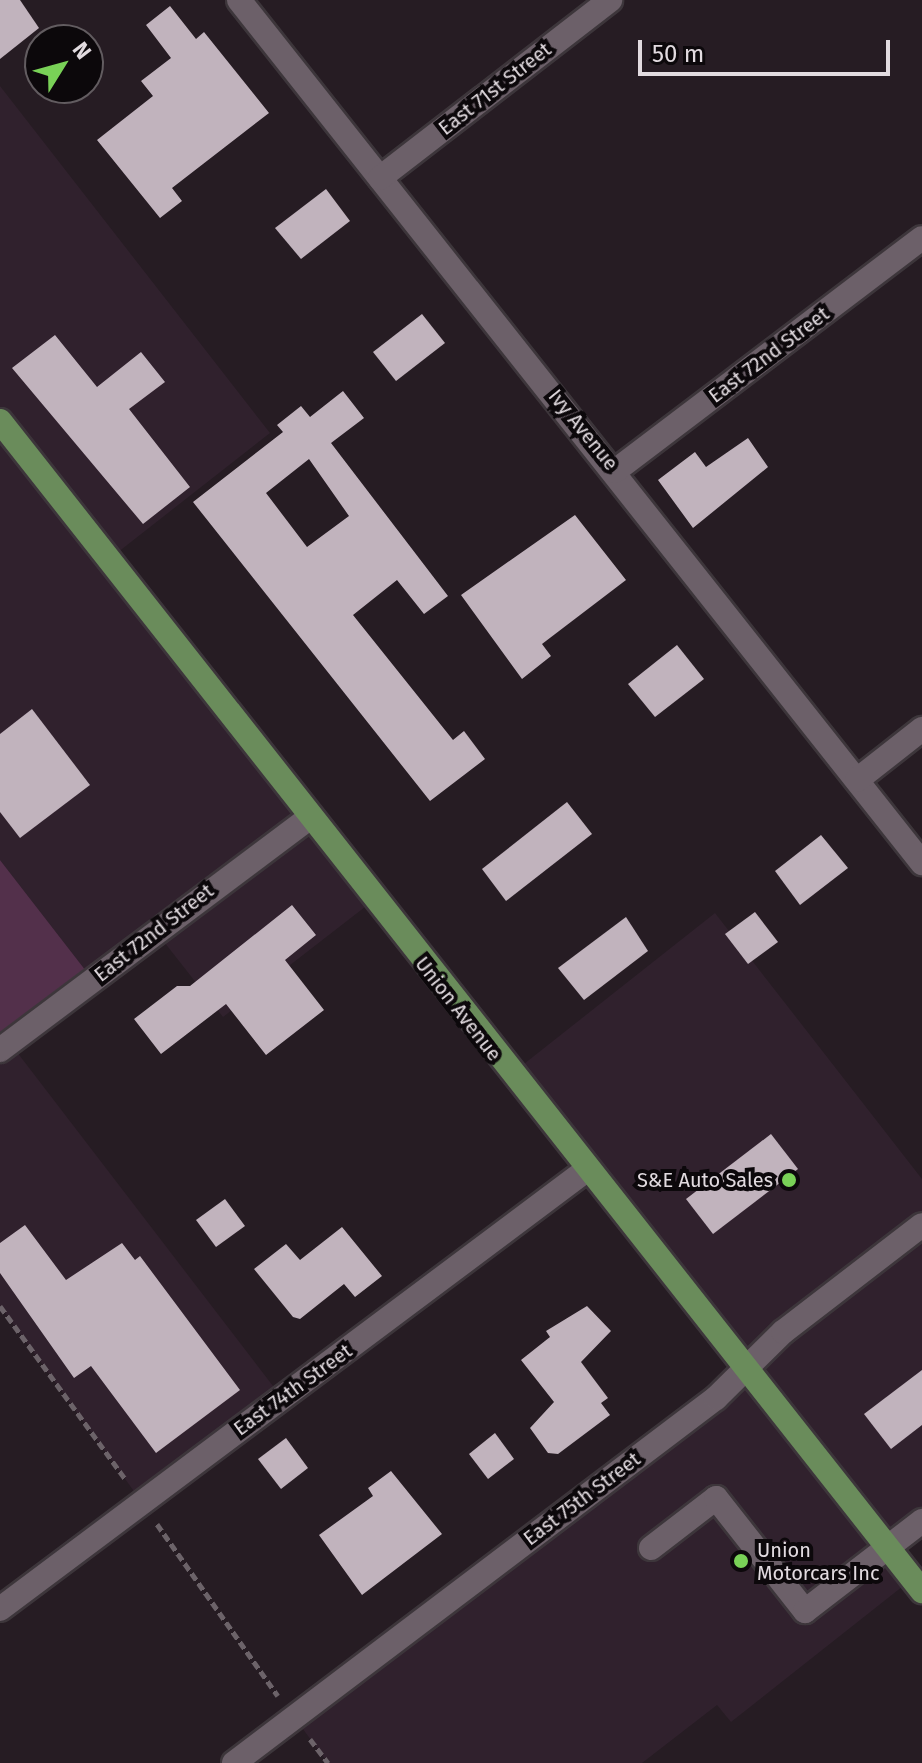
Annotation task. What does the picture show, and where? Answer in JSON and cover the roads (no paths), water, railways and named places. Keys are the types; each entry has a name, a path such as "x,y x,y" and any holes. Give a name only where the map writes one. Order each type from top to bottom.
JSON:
{"main road":[{"name":"Union Avenue","path":"3,430 585,1171 922,1591"}],"street":[{"name":"Ivy Avenue","path":"239,0 615,471 922,863"},
{"name":"East 71st Street","path":"380,178 610,0"},
{"name":"East 72nd Street","path":"615,471 922,238"},
{"path":"857,780 922,729"},
{"name":"East 72nd Street","path":"0,1050 309,818"},
{"name":"East 74th Street","path":"0,1609 585,1171"},
{"name":"East 75th Street","path":"234,1763 746,1368 922,1225"},
{"path":"651,1548 716,1498 805,1611 922,1521"}],"place":[{"name":"S&E Auto Sales","path":"789,1180"},
{"name":"Union Motorcars Inc","path":"741,1561"}]}
